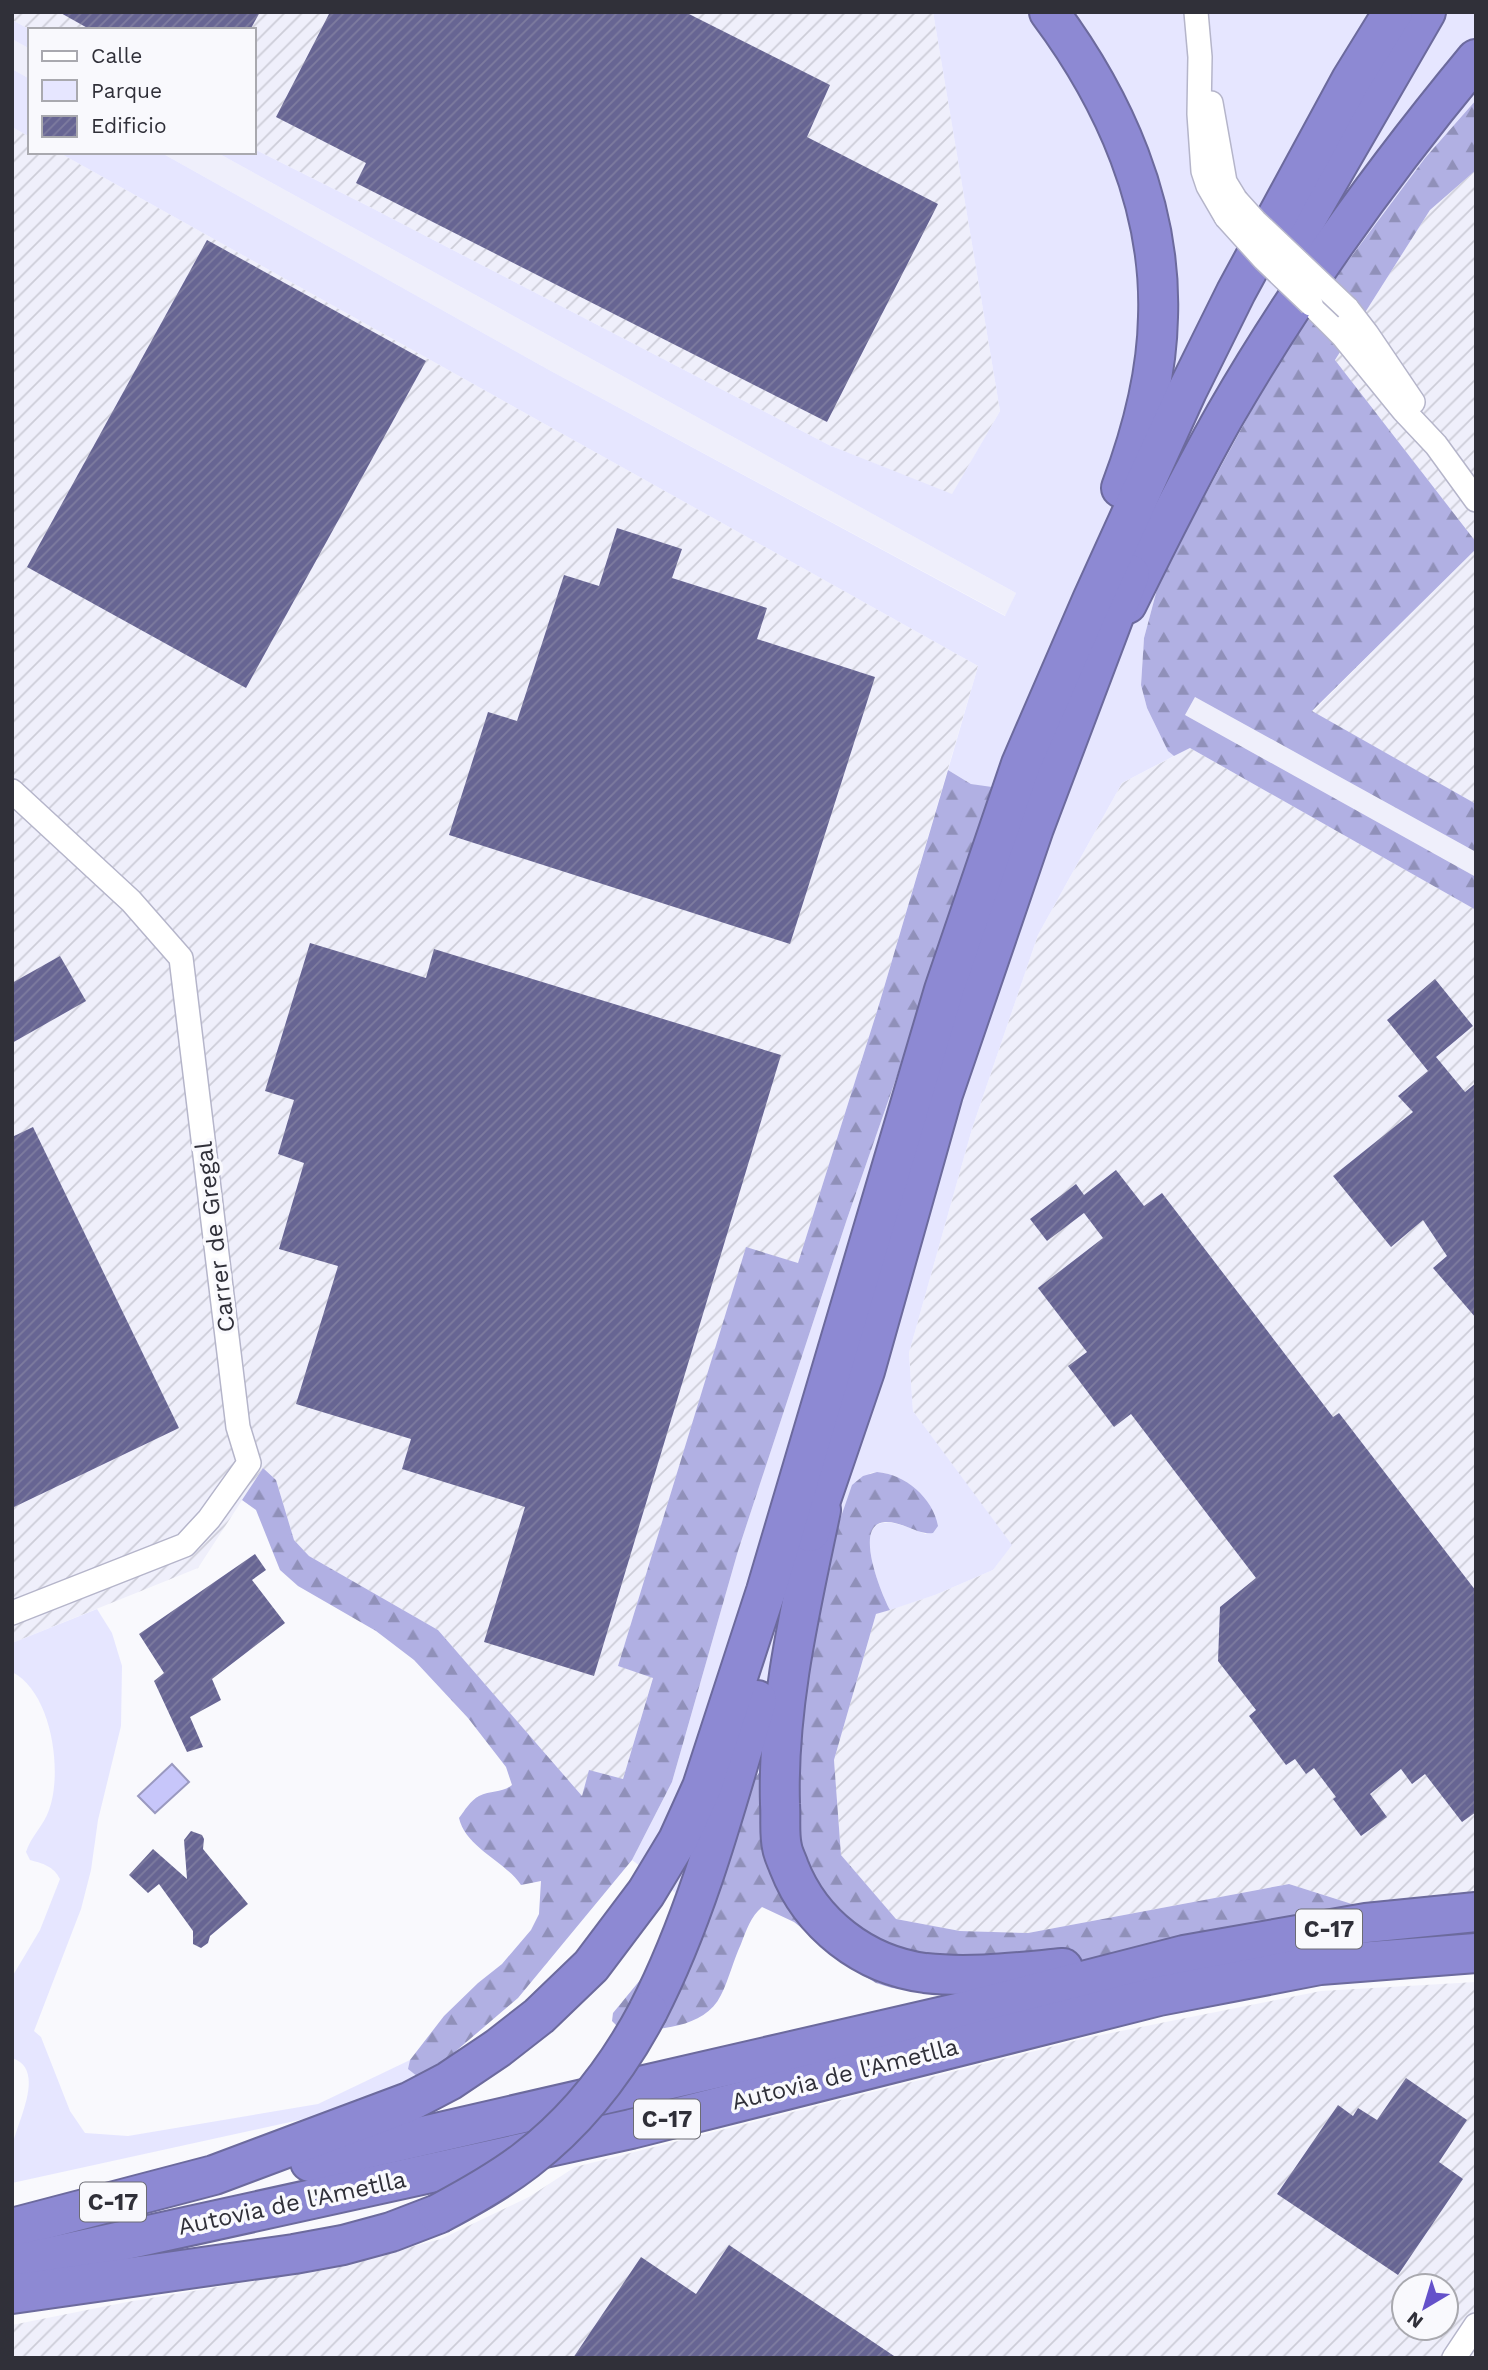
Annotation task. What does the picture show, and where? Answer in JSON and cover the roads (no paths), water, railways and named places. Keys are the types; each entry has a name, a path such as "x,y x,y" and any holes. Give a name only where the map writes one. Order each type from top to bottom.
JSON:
{"highway":[{"path":"214,2175 409,2102 449,2081 498,2048 566,1992 620,1931 678,1840 702,1787 766,1591 912,1095 970,912 1046,682 1129,467 1152,371 1158,317 1156,274 1140,183 1101,91 1077,50 1049,12"},
{"path":"1021,764 1092,600 1193,379 1236,292 1351,80 1393,12"},
{"path":"12,2294 306,2252 391,2232 438,2214 472,2196 526,2160 575,2115 612,2070 669,1971 686,1927 793,1583 865,1371 943,1094 1029,840 1126,584 1251,318 1426,12"},
{"path":"1093,676 1219,427 1246,381 1332,248 1432,112 1476,59"},
{"path":"825,1487 800,1614 783,1723 779,1778 782,1848 795,1882 817,1915 848,1944 873,1958 924,1973 972,1975 1023,1972 1184,1955"},
{"name":"Autovia de l'Ametlla","path":"214,2175 310,2162 970,2011 1184,1955 1366,1923 1476,1912"},
{"name":"Autovia de l'Ametlla","path":"12,2265 631,2129 1158,1996 1320,1965 1476,1952"},
{"name":"C-17","path":"12,2228 214,2175"}],"street":[{"path":"1196,12 1200,57 1231,208 1254,249 1342,335 1403,410 1436,445 1476,500"},
{"path":"1231,208 1255,221 1347,308 1412,400 1436,445"},
{"name":"Carrer de Gregal","path":"12,791 131,901 181,958 238,1427 249,1463 209,1519 185,1545 12,1614"},
{"path":"1454,2358 1476,2325"}]}
